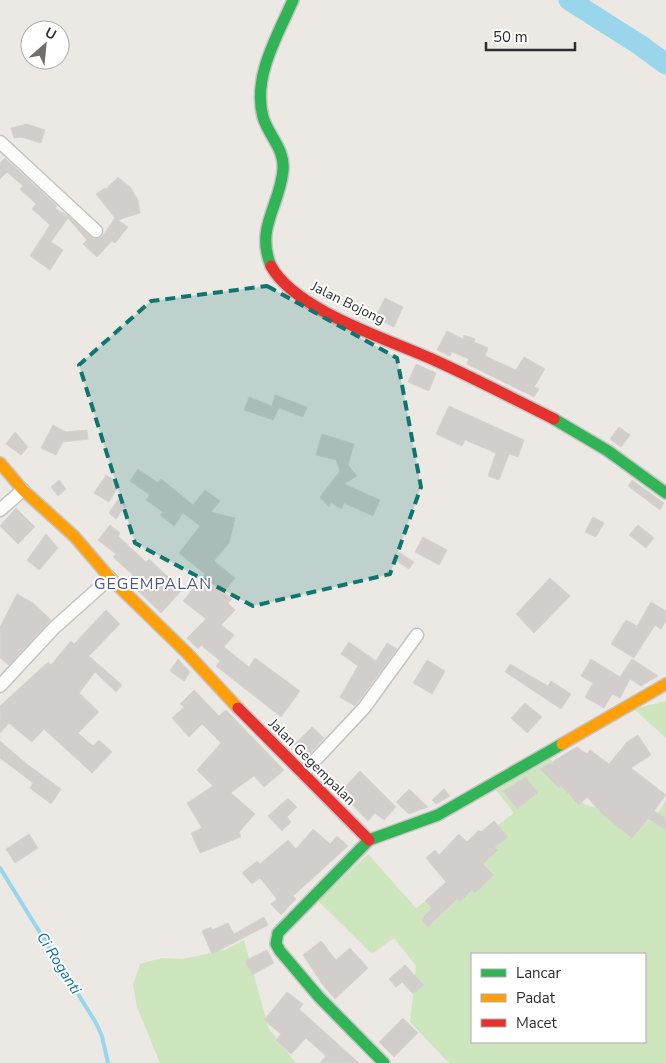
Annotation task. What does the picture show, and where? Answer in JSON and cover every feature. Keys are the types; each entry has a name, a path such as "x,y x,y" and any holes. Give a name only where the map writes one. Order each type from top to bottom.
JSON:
{"street":[{"name":"Jalan Bojong","path":"293,0 259,86 263,118 274,136 281,156 283,170 264,229 265,247 272,267 290,290 313,304 434,360 585,435 666,493"},
{"path":"0,142 96,231"},
{"name":"Jalan Gegempalan","path":"0,463 23,490 74,536 110,578 188,653 280,752 369,840"},
{"path":"0,510 23,490"},
{"path":"0,686 54,628 110,578"},
{"path":"303,773 364,708 417,635"},
{"path":"384,1063 319,996 280,952 276,944 278,933 369,840 438,816 666,684"}],"highlighted area":[{"path":"267,286 397,358 421,487 390,574 253,606 135,543 79,365 151,301"}],"green space":[{"path":"666,701 666,738 634,709"},
{"path":"550,759 575,783 570,789 586,805 652,822 666,800 666,1063 449,1063 410,1022 416,966 394,938 372,954 318,901 368,854 416,908 460,876 482,837 514,813 496,790"},
{"path":"244,940 269,1029 296,1063 160,1063 137,1007 133,985 140,964 161,958 183,959 225,950"}],"building":[{"path":"27,124 45,130 41,143 21,137 14,138 11,128"},
{"path":"5,158 57,206 55,208 66,216 63,212 94,239 102,237 115,218 96,194 106,189 118,177 130,187 138,200 140,213 118,220 128,227 115,243 112,241 97,257 83,244 87,240 68,218 51,242 63,250 50,270 30,256 50,225 32,209 36,204 20,189 23,186 7,172 0,179 0,163"},
{"path":"385,298 403,307 394,327 375,318"},
{"path":"447,331 463,339 464,335 475,339 474,342 488,348 485,356 516,370 524,357 545,369 534,387 539,389 534,397 467,364 469,359 452,352 450,356 437,350"},
{"path":"416,364 436,373 429,391 408,382"},
{"path":"275,395 307,407 303,417 279,408 273,420 244,410 249,397 272,406"},
{"path":"449,406 524,440 518,457 509,454 499,480 488,476 496,453 465,440 462,446 436,434"},
{"path":"53,425 66,432 87,430 88,439 63,442 56,455 41,448"},
{"path":"619,427 630,435 621,447 610,439"},
{"path":"15,432 28,447 21,455 6,444"},
{"path":"322,434 354,444 348,465 357,476 344,484 380,500 373,516 344,503 341,509 331,502 329,507 320,497 340,471 336,460 316,455"},
{"path":"138,469 158,483 161,479 193,505 205,490 220,501 211,512 235,518 229,543 214,561 235,578 224,592 232,599 228,603 235,610 221,625 234,635 224,647 249,667 255,658 300,691 281,717 216,666 220,661 201,645 198,649 187,638 206,619 183,601 205,574 179,553 200,526 183,513 174,526 160,515 163,512 146,500 150,495 130,481"},
{"path":"106,475 120,484 109,502 94,493"},
{"path":"59,480 66,489 58,496 51,487"},
{"path":"632,480 664,503 660,510 628,486"},
{"path":"118,499 126,505 116,519 109,513"},
{"path":"16,508 35,527 18,544 0,526"},
{"path":"593,517 604,523 596,537 585,532"},
{"path":"110,525 120,533 118,536 146,562 149,559 182,590 161,613 128,581 133,575 113,557 116,554 98,540"},
{"path":"638,525 654,538 646,548 629,535"},
{"path":"46,534 58,548 39,570 27,560"},
{"path":"423,537 447,550 439,565 415,552"},
{"path":"399,552 414,562 409,569 394,559"},
{"path":"550,578 570,596 534,633 516,614"},
{"path":"17,594 33,603 51,620 9,665 0,658 0,627"},
{"path":"651,602 666,611 666,621 661,629 655,625 634,658 611,644 626,620 637,626"},
{"path":"106,610 120,624 89,656 122,685 116,692 95,672 79,693 99,712 78,733 93,746 99,740 112,752 92,773 44,729 32,742 9,723 0,733 0,706 48,662 51,665 71,641 74,644"},
{"path":"349,642 376,661 387,643 397,649 355,706 340,697 358,666 341,654"},
{"path":"178,659 190,672 184,681 170,671"},
{"path":"591,659 620,677 632,659 658,676 641,686 630,679 620,698 612,694 604,708 585,697 593,683 581,676"},
{"path":"427,660 445,671 432,694 413,683"},
{"path":"510,664 548,686 551,681 571,694 561,709 505,672"},
{"path":"194,690 219,716 226,710 284,770 264,787 254,776 233,791 231,793 255,814 239,832 241,837 200,853 191,833 202,828 187,803 213,786 197,770 221,743 202,724 189,737 172,718 184,707 180,704"},
{"path":"525,703 542,717 527,733 511,718"},
{"path":"312,727 324,738 306,758 294,745"},
{"path":"638,735 651,755 631,768 666,795 654,811 666,818 666,830 648,819 632,838 604,816 587,797 579,805 561,786 559,788 540,769 550,763 551,765 555,760 577,747 587,754 590,750 609,764 626,743"},
{"path":"0,741 28,765 61,789 51,804 30,788 33,783 0,758"},
{"path":"360,771 396,807 384,820 375,813 368,821 340,792"},
{"path":"526,777 538,793 517,809 503,791"},
{"path":"409,789 428,807 409,814 396,802"},
{"path":"444,789 450,796 436,804 432,800"},
{"path":"288,798 297,807 287,817 291,822 282,831 268,816"},
{"path":"494,821 508,837 495,847 498,850 483,864 494,875 475,893 472,890 460,902 457,899 428,927 421,919 432,908 425,901 446,882 426,858 435,850 439,855 459,834 467,842 479,830 481,832"},
{"path":"313,829 330,844 337,836 348,846 293,896 296,899 281,915 271,904 277,899 260,878 252,884 242,873 257,861 260,864 288,840 296,849"},
{"path":"29,834 38,848 15,863 6,849"},
{"path":"264,917 268,925 212,954 202,931 211,927 212,930 228,923 234,934"},
{"path":"321,941 336,960 350,948 368,968 335,999 303,955"},
{"path":"267,950 274,963 252,975 245,961"},
{"path":"405,965 424,985 413,994 402,982 396,987 389,979"},
{"path":"287,992 303,1004 299,1009 359,1063 320,1063 326,1056 306,1038 291,1054 276,1040 281,1034 264,1020"},
{"path":"403,1018 418,1033 394,1057 379,1042"}],"waterway":[{"path":"569,0 640,45 666,64"},
{"name":"Ci Roganti","path":"0,868 96,1023 102,1036 108,1063"}],"traffic: fast":[{"path":"271,266 267,252 267,228 281,183 283,162 279,149 265,124 261,102 261,87 268,57 293,0"},
{"path":"554,419 608,451 666,493"},
{"path":"384,1063 319,997 280,951 276,944 278,933 369,840 438,815 562,744"}],"traffic: slow":[{"path":"0,463 23,490 74,536 110,578 187,653 238,708"},
{"path":"562,744 666,684"}],"traffic: jam":[{"path":"271,266 283,282 321,310 449,367 554,419"},
{"path":"238,708 369,840"}],"district":[{"name":"GEGEMPALAN","path":"153,584"}]}
